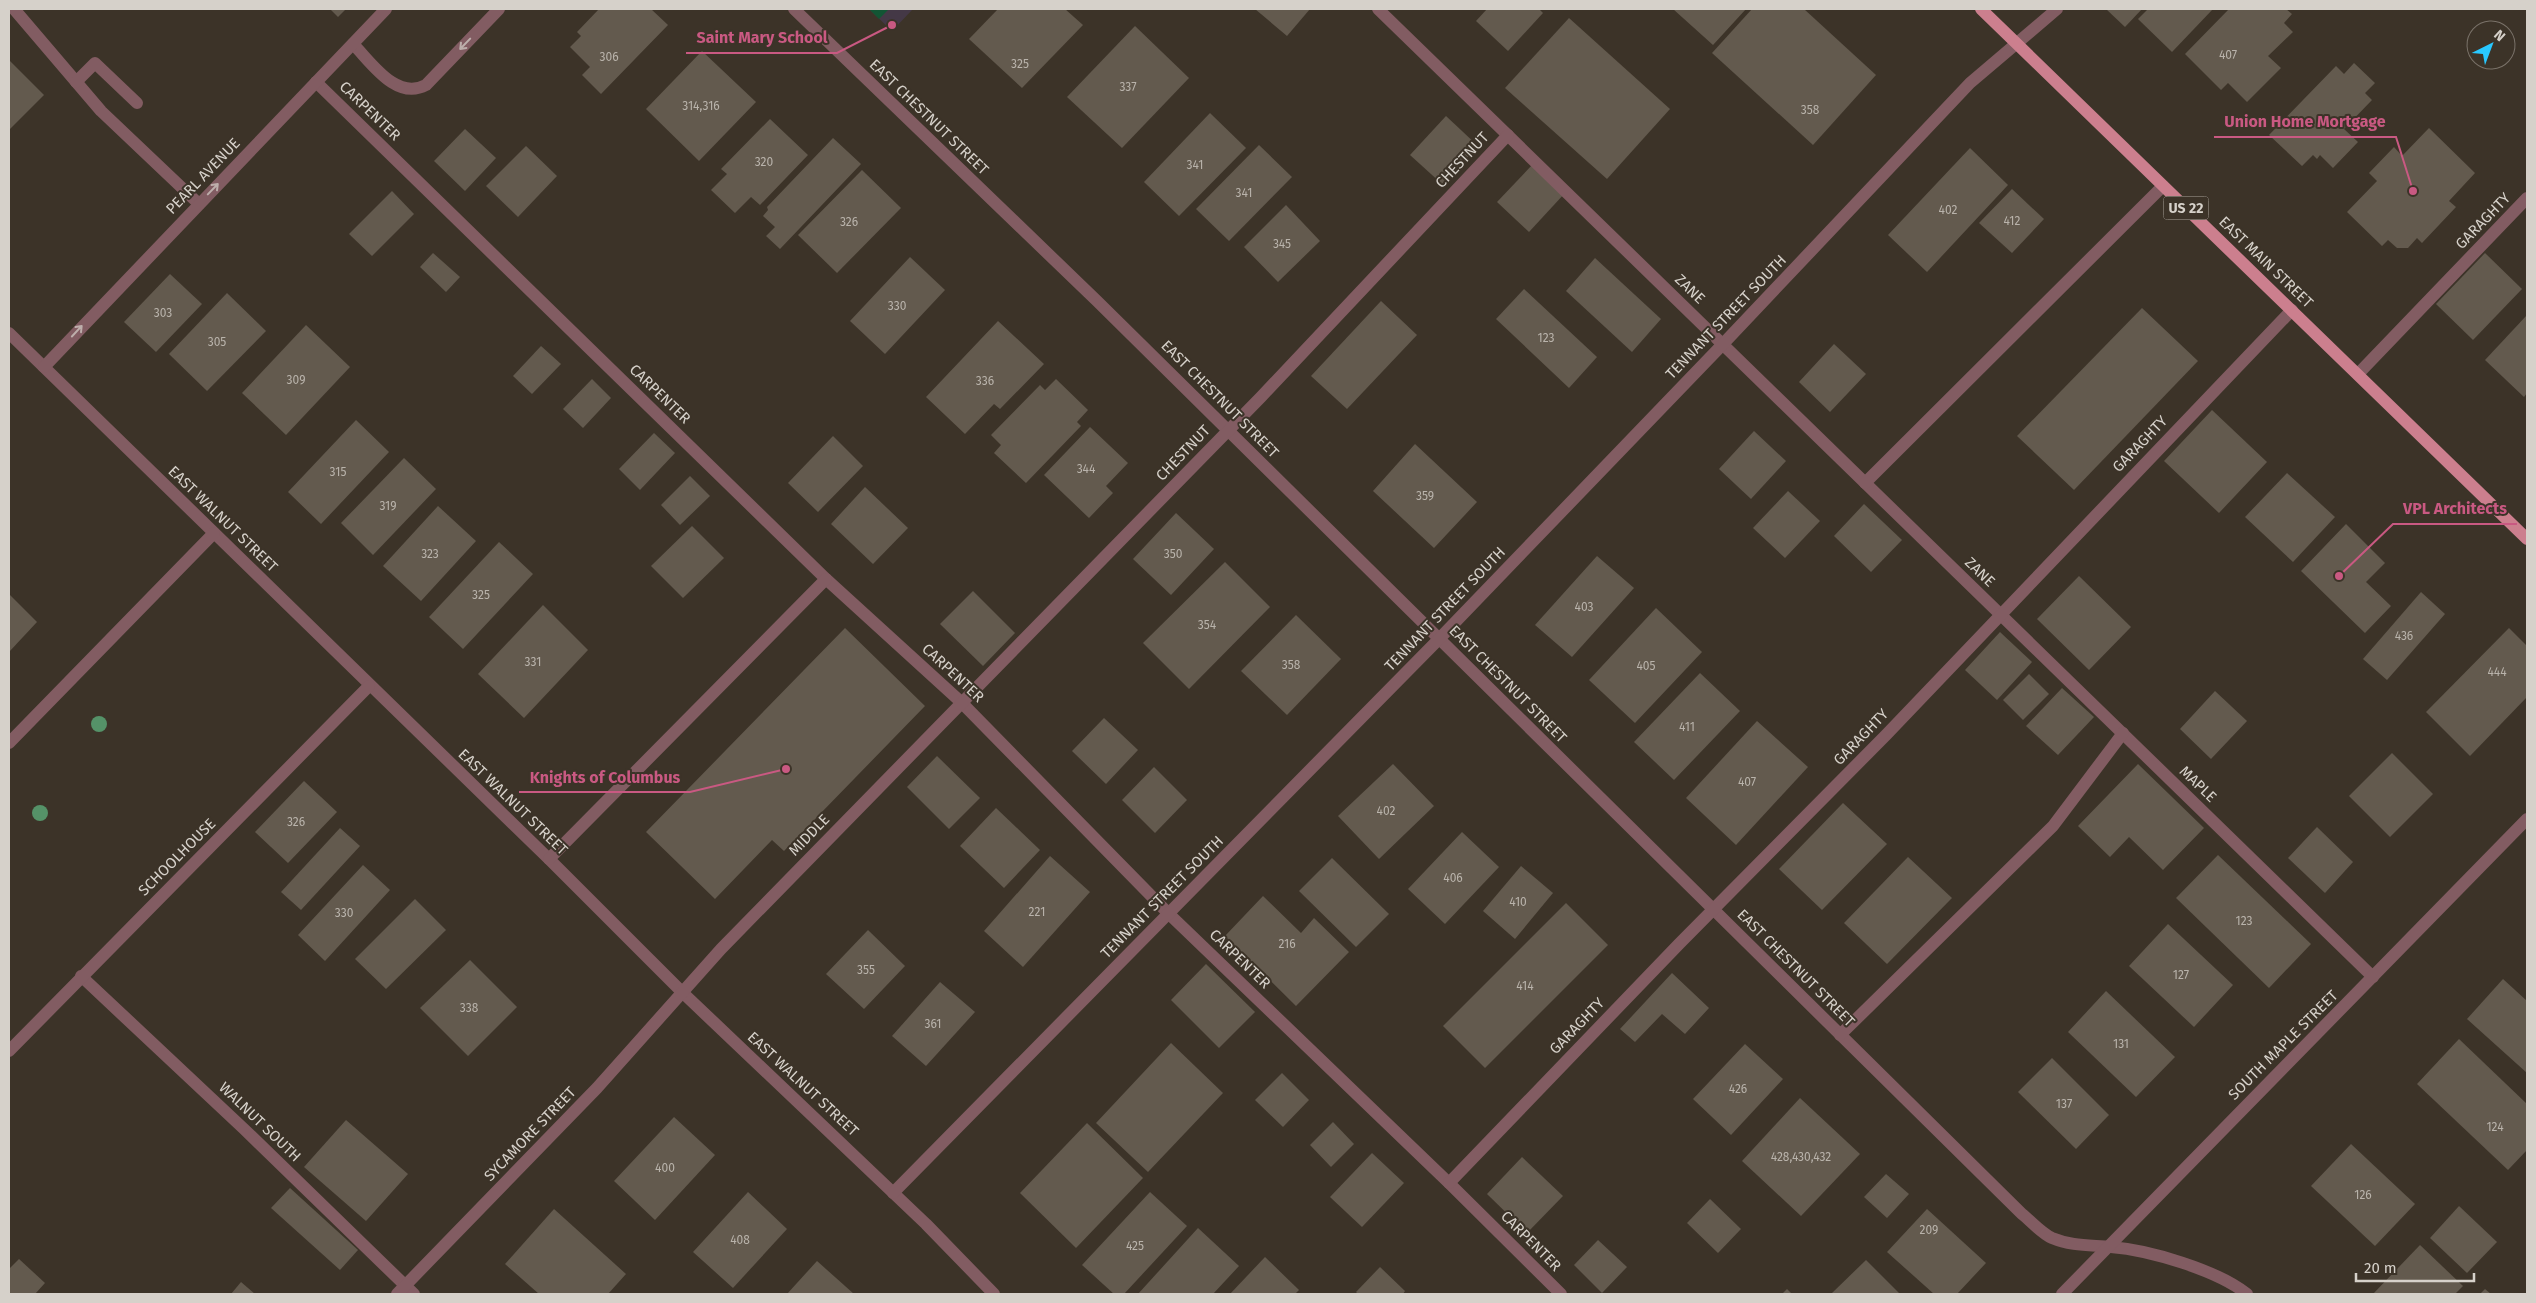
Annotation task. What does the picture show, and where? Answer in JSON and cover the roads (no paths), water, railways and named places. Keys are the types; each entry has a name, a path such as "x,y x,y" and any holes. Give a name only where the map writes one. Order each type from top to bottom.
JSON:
{"main road":[{"name":"EAST MAIN STREET","path":"1981,9 2527,539"}],"street":[{"path":"14,9 101,111 199,204"},
{"name":"PEARL AVENUE","path":"44,367 386,9"},
{"path":"352,44 397,86 408,90 418,89 426,85 499,9"},
{"name":"EAST CHESTNUT STREET","path":"794,9 1228,430 2022,1214 2050,1238 2088,1247 2111,1247 2181,1262 2236,1286 2247,1294"},
{"name":"ZANE","path":"1378,9 2001,614"},
{"name":"TENNANT STREET SOUTH","path":"893,1192 1439,639 1723,344 1970,83 2057,9"},
{"path":"76,82 95,63 137,103"},
{"name":"CARPENTER","path":"316,82 826,579 961,702 1169,914 1449,1183 1561,1294"},
{"name":"CHESTNUT","path":"961,702 1228,430 1508,135"},
{"path":"1865,483 2163,186"},
{"name":"GARAGHTY","path":"2358,374 2527,198"},
{"name":"GARAGHTY","path":"1449,1183 1713,909 1886,735 2292,310"},
{"name":"EAST WALNUT STREET","path":"9,333 549,859 682,992 893,1192 994,1294"},
{"path":"9,743 214,533"},
{"path":"549,859 826,579"},
{"name":"MAPLE","path":"2001,614 2373,977"},
{"name":"SCHOOLHOUSE","path":"9,1051 81,976 370,686"},
{"name":"MIDDLE","path":"682,992 721,949 961,702"},
{"path":"1840,1035 2053,826 2123,733"},
{"name":"SOUTH MAPLE STREET","path":"2062,1294 2111,1247 2527,819"},
{"name":"WALNUT SOUTH","path":"81,976 244,1129 406,1291"},
{"name":"SYCAMORE STREET","path":"406,1291 597,1088 682,992"}],"place":[{"name":"Saint Mary School","path":"892,25"},
{"name":"Union Home Mortgage","path":"2413,191"},
{"name":"VPL Architects","path":"2339,576"},
{"name":"Knights of Columbus","path":"786,769"}]}
